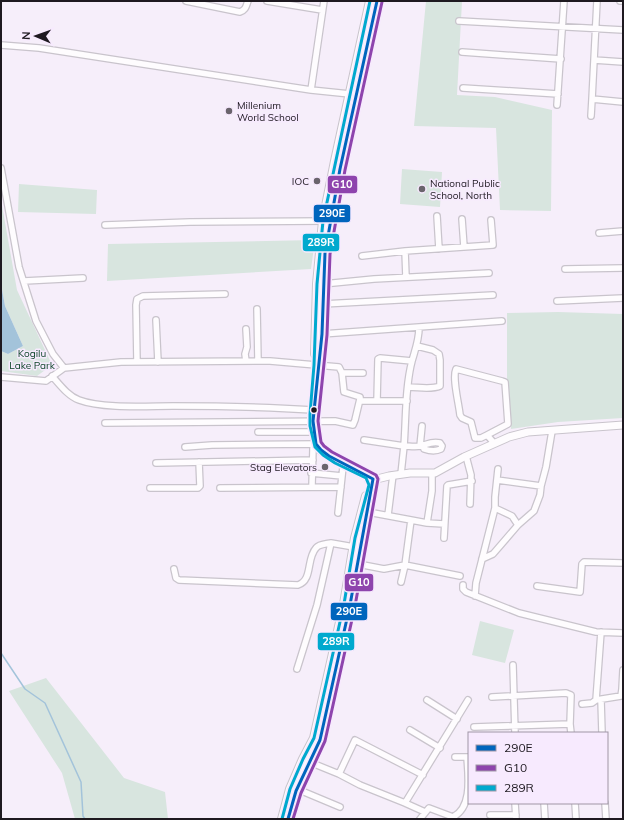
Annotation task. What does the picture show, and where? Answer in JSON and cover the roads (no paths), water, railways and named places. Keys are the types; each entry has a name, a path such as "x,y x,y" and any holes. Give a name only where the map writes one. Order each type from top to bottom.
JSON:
{"main road":[{"path":"370,1 350,94 317,284 316,365 312,421 316,445 323,455 343,467 371,480"},
{"path":"316,365 322,334 328,220 377,1"},
{"path":"316,445 329,456 371,480"},
{"path":"288,819 314,738 344,604 354,547 368,512 371,480"},
{"path":"282,819 290,789 306,760 320,740 350,605 358,564 360,530 371,480"}],"street":[{"path":"186,1 240,12 244,11 248,1"},
{"path":"267,1 322,10"},
{"path":"311,90 324,1"},
{"path":"557,105 564,1"},
{"path":"591,116 597,1"},
{"path":"459,22 623,30"},
{"path":"1,45 39,48 311,90 350,94"},
{"path":"462,52 561,59"},
{"path":"594,60 623,62"},
{"path":"463,88 558,94"},
{"path":"592,99 623,102"},
{"path":"1,168 19,267 36,321 53,354 64,368"},
{"path":"437,216 439,249"},
{"path":"462,219 464,247"},
{"path":"106,225 328,220"},
{"path":"362,256 405,251 493,246 491,220"},
{"path":"599,232 623,231"},
{"path":"405,251 406,277"},
{"path":"565,269 623,268"},
{"path":"324,284 406,277 489,274"},
{"path":"24,281 83,278"},
{"path":"137,362 136,305 138,297 225,294"},
{"path":"323,304 493,295"},
{"path":"557,301 623,298"},
{"path":"257,309 258,361"},
{"path":"156,320 158,362"},
{"path":"322,334 502,321"},
{"path":"401,474 408,387 412,361 417,346 419,328"},
{"path":"246,329 246,361"},
{"path":"408,387 432,388 440,386 439,354 433,350 417,346"},
{"path":"377,401 378,359 390,358 412,361"},
{"path":"1,377 46,381 64,368 121,362 270,361 339,367 342,373 344,392 360,397 356,420 352,424 336,421 105,423"},
{"path":"456,369 505,382 508,424 486,435 481,438 475,438 471,422 462,418 460,415 455,379 456,369"},
{"path":"342,373 363,373"},
{"path":"52,376 70,396 92,403 128,406 254,407 312,410"},
{"path":"360,401 407,401"},
{"path":"371,480 401,474 432,473 494,443 528,432 623,425"},
{"path":"364,440 404,446 422,445 422,426"},
{"path":"482,559 493,554 518,525 534,511 540,495 552,431"},
{"path":"258,432 313,432"},
{"path":"486,435 494,443"},
{"path":"184,447 212,445 316,445"},
{"path":"312,486 311,473 313,448 316,445"},
{"path":"466,456 470,467 472,481 470,504"},
{"path":"156,463 313,460"},
{"path":"150,488 198,488 200,486 200,462"},
{"path":"338,513 343,467"},
{"path":"475,596 476,583 495,508 498,469"},
{"path":"311,473 342,476"},
{"path":"427,523 432,491 432,473"},
{"path":"388,515 393,475"},
{"path":"497,480 541,486"},
{"path":"444,538 447,486 472,481"},
{"path":"220,488 312,486 341,487"},
{"path":"495,508 512,516 518,525"},
{"path":"368,512 427,523 444,524"},
{"path":"401,582 405,565 411,520"},
{"path":"174,569 176,578 179,580 298,585 303,584 312,555 315,549 320,545 331,543 354,547"},
{"path":"297,669 317,605 331,543"},
{"path":"537,586 580,592 582,564 584,562 623,563"},
{"path":"358,564 384,569 396,568 405,565 460,576"},
{"path":"463,585 463,589 466,592 520,613 601,632 623,632"},
{"path":"601,632 599,700 602,732"},
{"path":"513,665 515,732"},
{"path":"582,704 621,696 623,689 623,670"},
{"path":"492,697 569,694 571,695 571,732"},
{"path":"427,700 457,719"},
{"path":"405,803 468,700"},
{"path":"474,727 570,724"},
{"path":"410,730 440,748"},
{"path":"339,774 356,740 423,775"},
{"path":"455,757 468,757"},
{"path":"306,760 360,785 425,812"},
{"path":"297,789 340,807"},
{"path":"420,819 427,809 431,808 449,816 455,816 467,800 468,792"},
{"path":"490,815 516,817 516,804"},
{"path":"544,804 545,819"},
{"path":"575,804 576,819"},
{"path":"605,804 606,819"}],"water":[{"path":"1,284 5,306 23,346 8,354 1,351"}],"waterway":[{"path":"1,653 25,689 45,703 81,782 83,816 85,819"}],"place":[{"name":"Millenium World School","path":"229,111"},
{"name":"IOC","path":"317,181"},
{"name":"National Public School, North","path":"422,189"},
{"name":"Stag Elevators","path":"325,467"}],"park label":[{"name":"Kogilu Lake Park","path":"32,358"}]}
